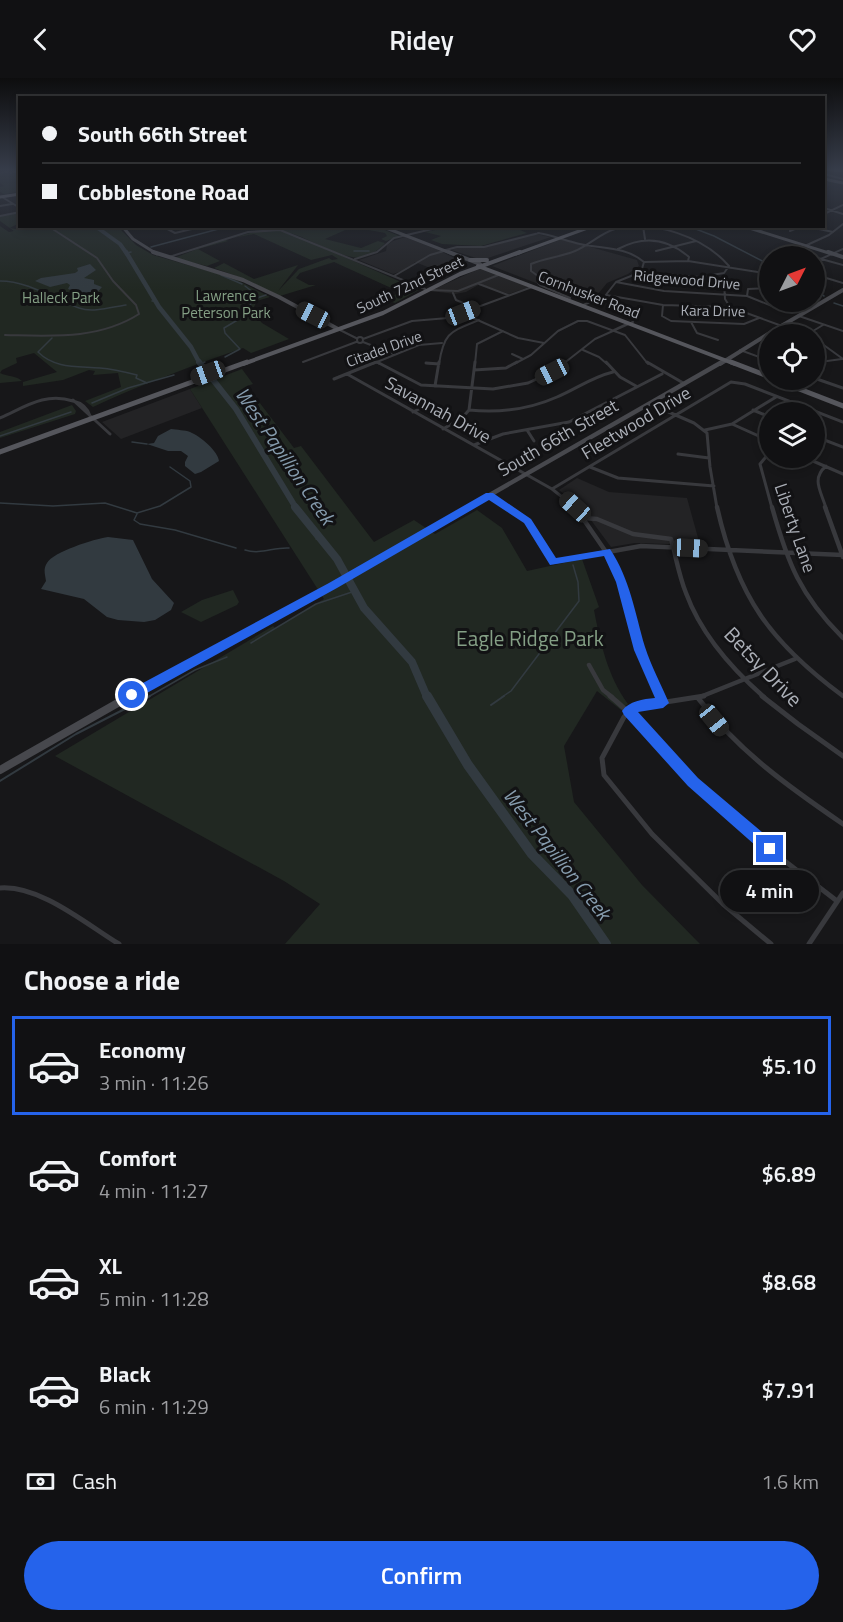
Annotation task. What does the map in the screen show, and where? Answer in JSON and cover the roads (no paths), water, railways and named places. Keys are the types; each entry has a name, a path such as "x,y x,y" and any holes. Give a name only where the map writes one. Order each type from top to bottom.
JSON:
{"main road":[{"name":"South 72nd Street","path":"559,237 582,228"},
{"name":"South 72nd Street","path":"0,450 337,328 410,300 445,278 587,228"},
{"path":"468,261 491,261 490,266 532,285"},
{"path":"468,261 470,268 488,269"},
{"name":"Cornhusker Road","path":"480,265 586,304"},
{"name":"Cornhusker Road","path":"480,265 759,371"},
{"name":"South 72nd Street","path":"337,328 387,308 470,268"},
{"path":"804,390 843,404"},
{"path":"809,390 843,404"}],"street":[{"path":"825,214 834,210 843,214"},
{"path":"0,216 18,211"},
{"path":"807,245 833,232 843,224"},
{"path":"5,335 85,335 135,318 139,314 136,305 113,281 97,258 51,228"},
{"path":"124,228 138,244 169,257 247,281 356,340"},
{"path":"165,228 174,233 196,228"},
{"name":"Cornhusker Road","path":"386,228 480,265"},
{"path":"354,260 377,252 390,241 403,235 435,228"},
{"path":"542,279 531,271 531,265 571,253 589,245 598,236 616,229 630,228"},
{"path":"643,228 645,239"},
{"path":"648,228 696,241 715,252 729,267"},
{"path":"750,228 843,257"},
{"path":"790,231 798,228"},
{"path":"813,228 833,232"},
{"path":"169,257 220,240 270,229 289,232 427,289 453,294 465,291 501,274"},
{"path":"415,229 420,231"},
{"path":"393,276 410,270 422,258 455,246 484,247 521,235 538,233 618,249 636,255 644,262 688,261 759,272"},
{"path":"618,249 633,240 645,239 673,246 687,255 688,261"},
{"path":"656,251 696,241"},
{"path":"825,257 843,249"},
{"path":"825,260 843,265"},
{"path":"641,272 644,262"},
{"path":"586,304 605,294 616,282 641,272 658,275 714,276 724,273 729,267"},
{"path":"714,276 724,283 726,302 730,307"},
{"path":"825,276 843,283"},
{"path":"303,362 356,340 363,340 412,321 445,319 463,313 542,279"},
{"path":"542,279 538,283 540,285 569,297"},
{"name":"Ridgewood Drive","path":"616,282 664,291 747,296 759,300"},
{"path":"478,284 509,295"},
{"path":"747,296 748,289 759,287"},
{"name":"South 66th Street","path":"785,324 843,290"},
{"path":"453,294 456,300 475,308"},
{"path":"605,294 663,305 730,307 776,324"},
{"path":"624,303 627,299"},
{"name":"Kara Drive","path":"663,305 662,316 667,320 744,324 759,318"},
{"path":"463,313 518,338 544,343"},
{"path":"799,316 824,324"},
{"path":"435,386 442,343 451,333 479,320"},
{"path":"474,370 501,370 524,359 558,331 578,321 591,321 628,338 644,360 662,374 683,383"},
{"path":"376,362 414,383 435,386 503,388 528,383 552,372 595,339 631,322"},
{"path":"691,322 697,333 717,340"},
{"path":"825,324 843,331"},
{"path":"442,429 462,418 469,410 477,344 503,331"},
{"name":"South 66th Street","path":"0,770 179,668 361,570 759,339"},
{"path":"363,340 394,354"},
{"name":"Citadel Drive","path":"334,379 418,345 442,343"},
{"path":"825,346 843,359"},
{"path":"583,350 600,356 613,372 636,387"},
{"path":"741,350 759,356"},
{"path":"512,354 524,359"},
{"path":"827,361 843,359"},
{"path":"426,363 439,364"},
{"path":"469,410 490,412 544,402 595,376 613,372"},
{"name":"Savannah Drive","path":"348,374 552,489 570,502 584,518 615,565 622,582 640,650 663,703"},
{"path":"474,445 503,434 569,422 662,374"},
{"name":"Fleetwood Drive","path":"552,489 734,380 777,396"},
{"path":"825,382 843,388"},
{"path":"0,418 44,397 57,396 73,400 110,434"},
{"path":"704,430 732,424 777,396 843,422"},
{"path":"649,403 704,430 709,438 709,458 721,527 749,603 773,636 795,658 843,696"},
{"path":"413,412 423,407"},
{"path":"753,410 759,412"},
{"path":"732,424 759,436"},
{"path":"527,430 534,441"},
{"path":"825,440 843,447"},
{"path":"678,454 709,458"},
{"path":"489,495 528,521 553,562 640,546 843,556 817,479 818,473 826,466 843,474"},
{"path":"590,467 618,478 714,486"},
{"name":"Liberty Lane","path":"761,468 786,552 809,601 843,638"},
{"name":"Betsy Drive","path":"584,518 597,517 630,533 666,537 670,540 688,600 714,643 745,678 786,716 843,756"},
{"path":"771,944 723,904 684,867 614,789 601,767 608,744 629,711 642,705 698,698 795,658"},
{"path":"589,665 603,690 629,711 686,775 731,818 837,901"},
{"path":"698,698 722,730 748,756 843,824"},
{"path":"0,888 6,886 33,892 118,944"},
{"path":"809,944 843,893"}],"waterway":[{"name":"West Papillion Creek","path":"98,228 120,244 127,254"},
{"path":"151,247 222,228"},
{"path":"693,228 759,259"},
{"path":"354,251 369,251"},
{"name":"West Papillion Creek","path":"126,252 159,307 191,347 200,364"},
{"name":"West Papillion Creek","path":"127,253 131,252"},
{"path":"221,275 242,284"},
{"path":"0,281 31,287 84,309 126,305"},
{"path":"245,286 258,296"},
{"path":"225,357 240,349 225,333 224,328 241,318 254,299 266,295"},
{"path":"834,303 843,306"},
{"path":"52,338 38,352 52,361 67,366 105,368 137,375 136,378 146,383"},
{"name":"West Papillion Creek","path":"199,362 236,409 296,508"},
{"name":"West Papillion Creek","path":"200,364 205,362"},
{"name":"West Papillion Creek","path":"197,370 203,369"},
{"path":"146,383 174,375"},
{"path":"92,403 146,383"},
{"path":"0,436 71,412"},
{"path":"132,442 147,444"},
{"path":"0,503 53,506 105,503 137,513 160,506 191,487 190,481 170,467"},
{"name":"West Papillion Creek","path":"295,507 337,559 364,608 412,662 427,697"},
{"path":"137,514 134,520 140,524 175,530 236,548"},
{"path":"245,550 256,552 289,548"},
{"path":"502,697 511,691 579,601 578,582 573,565"},
{"path":"251,643 316,604 355,591"},
{"path":"148,697 195,670 227,657"},
{"path":"0,781 76,734 150,696"},
{"name":"West Papillion Creek","path":"427,696 468,765 532,854 572,895 606,944"},
{"path":"491,705 504,696"}],"park label":[{"name":"Halleck Park","path":"61,298"},
{"name":"Lawrence Peterson Park","path":"226,304"},
{"name":"Eagle Ridge Park","path":"530,639"}]}
